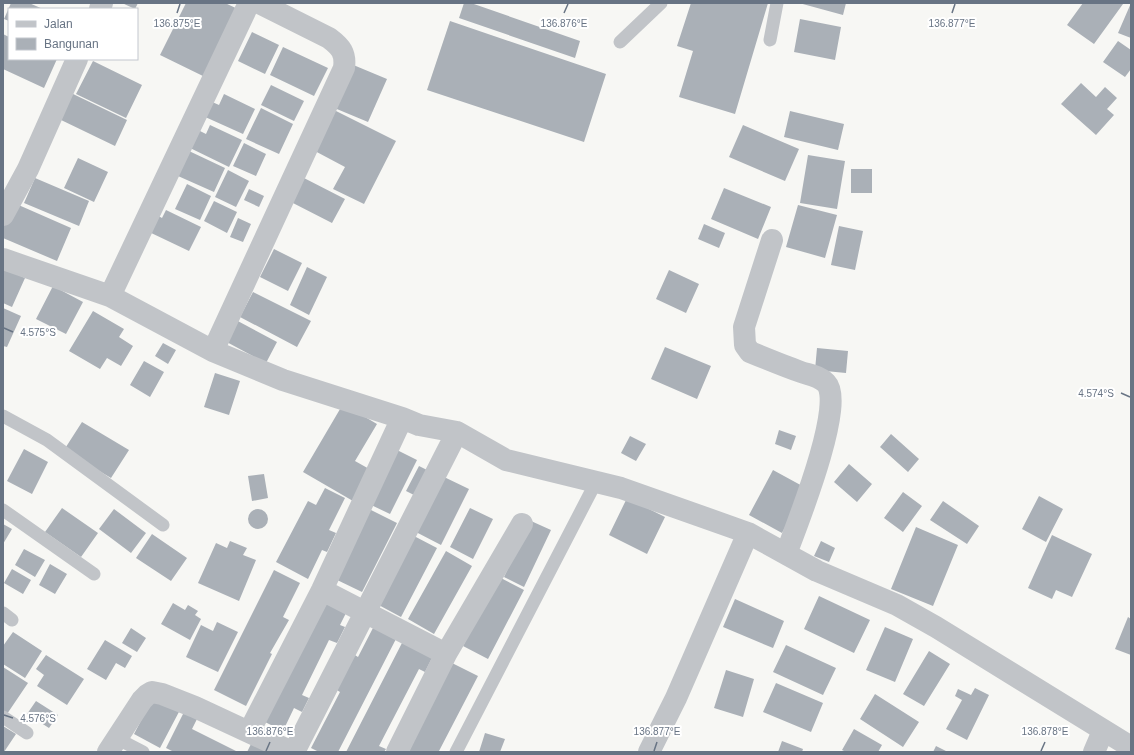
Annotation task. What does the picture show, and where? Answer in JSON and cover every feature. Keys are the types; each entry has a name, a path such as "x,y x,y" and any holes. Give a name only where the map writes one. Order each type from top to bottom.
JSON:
{"street":[{"path":"110,296 249,3"},
{"path":"213,351 344,68 344,52 329,38 259,3"},
{"path":"3,215 28,169 77,60"},
{"path":"772,240 744,327 744,345 750,352 802,372 820,377 827,384 832,397 826,435 815,474 786,554"},
{"path":"3,259 110,296 213,351 283,380 402,418 419,425 457,432 506,460 621,488 748,533 817,571 886,600 903,609 1131,747"},
{"path":"249,732 322,590 402,418"},
{"path":"112,745 142,700 152,692 162,694 195,707 293,752 457,432"},
{"path":"396,752 446,654 522,524"},
{"path":"649,752 676,698 748,533"},
{"path":"322,590 446,654"},
{"path":"1094,752 1103,731"}],"lane":[{"path":"620,42 661,3"},
{"path":"770,40 777,3"},
{"path":"3,416 47,440 163,525"},
{"path":"456,752 596,482"},
{"path":"3,510 94,574"},
{"path":"3,717 26,733"},
{"path":"112,745 143,752"}],"building":[{"path":"11,3 29,3 41,8 9,8"},
{"path":"122,3 138,3 136,8"},
{"path":"186,3 225,3 240,10 205,77 160,55"},
{"path":"464,3 471,3 580,41 575,58 459,18"},
{"path":"691,3 768,3 735,114 679,97 693,51 677,46"},
{"path":"799,3 846,3 843,15"},
{"path":"1083,3 1123,4 1094,44 1067,25"},
{"path":"1131,3 1131,38 1118,33"},
{"path":"8,10 8,21 4,19"},
{"path":"800,19 841,27 835,60 794,52"},
{"path":"450,21 606,74 584,142 427,90"},
{"path":"252,32 279,45 265,74 238,61"},
{"path":"3,34 8,36 8,60 57,60 44,88 3,69"},
{"path":"1118,41 1131,50 1131,69 1125,77 1103,62"},
{"path":"283,47 328,68 314,96 270,75"},
{"path":"93,61 142,85 126,118 76,94"},
{"path":"351,64 387,79 368,122 332,107"},
{"path":"1081,83 1096,97 1105,87 1117,98 1107,109 1114,115 1096,135 1061,104"},
{"path":"271,85 304,101 294,121 261,105"},
{"path":"71,93 127,120 115,146 59,119"},
{"path":"224,94 255,109 243,134 203,116 210,101 219,105"},
{"path":"261,108 293,124 279,154 246,139"},
{"path":"334,110 396,141 364,204 333,189 345,167 313,150"},
{"path":"790,111 844,124 838,150 784,137"},
{"path":"210,125 242,140 229,167 188,147 196,129 206,134"},
{"path":"743,125 799,149 785,181 729,157"},
{"path":"244,143 266,154 256,176 233,166"},
{"path":"189,151 225,168 214,192 178,176"},
{"path":"808,155 845,161 837,209 800,203"},
{"path":"78,158 108,172 94,202 64,188"},
{"path":"851,169 872,169 872,193 851,193"},
{"path":"228,170 249,181 236,207 215,197"},
{"path":"302,177 345,199 332,223 289,201"},
{"path":"35,178 89,201 79,226 24,203"},
{"path":"187,184 211,196 200,220 175,209"},
{"path":"724,188 771,207 758,239 711,219"},
{"path":"249,189 264,196 259,207 244,200"},
{"path":"214,201 237,212 227,233 204,221"},
{"path":"14,203 71,228 57,261 3,238 3,228"},
{"path":"798,205 837,215 825,258 786,247"},
{"path":"166,210 201,227 189,251 147,231 155,214 162,218"},
{"path":"238,218 251,224 243,242 230,237"},
{"path":"704,224 725,233 719,248 698,239"},
{"path":"839,226 863,231 855,270 831,265"},
{"path":"274,249 302,263 288,291 260,277"},
{"path":"307,267 327,277 309,315 290,305"},
{"path":"3,268 25,278 12,307 3,303"},
{"path":"669,270 699,284 686,313 656,299"},
{"path":"53,286 83,302 66,334 36,319"},
{"path":"253,292 311,321 297,347 240,317"},
{"path":"3,308 21,316 7,347 3,346"},
{"path":"93,311 124,329 119,337 133,346 121,366 107,358 100,369 69,351"},
{"path":"234,319 277,342 266,363 223,340"},
{"path":"163,343 176,350 168,364 155,356"},
{"path":"665,347 711,366 697,399 651,379"},
{"path":"817,348 848,351 846,373 815,370"},
{"path":"144,361 164,372 150,397 130,385"},
{"path":"215,373 240,381 229,415 204,407"},
{"path":"343,404 377,424 355,461 371,470 353,501 303,472"},
{"path":"82,422 129,450 111,478 64,450"},
{"path":"779,430 796,436 791,450 775,444"},
{"path":"891,434 919,459 908,472 880,447"},
{"path":"630,436 646,444 636,461 621,453"},
{"path":"24,449 48,462 32,494 7,481"},
{"path":"395,449 417,460 390,514 367,503"},
{"path":"849,464 872,484 857,502 834,482"},
{"path":"419,466 435,474 422,499 406,491"},
{"path":"773,470 806,488 782,533 749,515"},
{"path":"264,474 268,498 252,501 248,476"},
{"path":"442,476 469,489 441,545 414,531"},
{"path":"325,488 345,498 329,530 336,533 327,552 322,550 308,579 276,562 308,501 316,505"},
{"path":"903,492 922,506 903,532 884,518"},
{"path":"1039,496 1063,509 1046,542 1022,529"},
{"path":"627,498 665,517 647,554 609,535"},
{"path":"943,501 979,526 967,544 930,520"},
{"path":"62,508 98,533 81,557 45,532"},
{"path":"470,508 493,519 473,559 450,547"},
{"path":"114,509 146,533 131,553 99,529"},
{"path":"254,509 262,509 268,515 268,523 262,529 254,529 248,523 248,515"},
{"path":"369,509 397,523 362,592 333,578"},
{"path":"531,521 551,530 524,587 504,577"},
{"path":"3,524 12,529 3,544"},
{"path":"916,527 958,545 933,606 891,589"},
{"path":"152,534 187,558 171,581 136,558"},
{"path":"1052,535 1092,554 1072,597 1056,590 1052,599 1028,588"},
{"path":"414,536 437,548 401,617 375,603"},
{"path":"230,541 247,548 243,555 256,560 239,601 198,583 216,543 227,548"},
{"path":"821,541 835,548 829,562 814,556"},
{"path":"24,549 45,560 35,577 15,565"},
{"path":"446,551 472,566 434,634 408,619"},
{"path":"50,564 67,574 55,594 39,585"},
{"path":"12,569 31,580 23,594 4,583"},
{"path":"274,570 300,583 283,617 289,620 270,653 272,654 246,706 214,690"},
{"path":"499,577 524,590 488,659 463,646"},
{"path":"819,596 870,620 854,653 804,629"},
{"path":"323,599 347,611 340,625 345,627 337,643 329,640 302,695 309,698 302,712 294,708 283,731 263,721"},
{"path":"735,599 784,621 773,648 723,627"},
{"path":"173,603 185,610 188,605 198,611 195,615 201,619 190,640 161,624"},
{"path":"1128,617 1131,619 1131,655 1115,649"},
{"path":"217,622 238,632 218,672 186,657 201,625 213,631"},
{"path":"374,626 397,637 338,752 319,752 311,748 340,692 332,687 350,652 358,657"},
{"path":"885,627 913,639 895,682 866,670"},
{"path":"131,628 146,638 137,652 122,643"},
{"path":"13,632 42,651 25,678 3,664 3,646"},
{"path":"105,640 132,656 125,668 116,663 106,680 87,669"},
{"path":"403,641 433,656 425,672 419,669 379,746 386,749 384,752 346,752"},
{"path":"786,645 836,668 823,695 773,672"},
{"path":"929,651 950,664 924,706 903,694"},
{"path":"46,655 84,679 67,705 37,686 44,675 36,669"},
{"path":"448,661 478,676 439,751 441,752 404,752"},
{"path":"3,667 28,683 7,714 3,711"},
{"path":"726,670 754,679 743,717 714,708"},
{"path":"776,683 823,703 811,732 763,712"},
{"path":"975,688 989,695 967,740 946,729 962,700 955,696 958,689 971,695"},
{"path":"155,694 181,708 160,748 134,734"},
{"path":"875,694 919,722 903,747 860,719"},
{"path":"36,701 58,715 49,728 27,714"},
{"path":"186,708 199,715 192,729 238,752 174,752 166,748"},
{"path":"3,726 16,734 4,752 3,752"},
{"path":"854,729 882,745 878,752 846,752 842,750"},
{"path":"485,733 505,739 500,752 479,752"},
{"path":"253,740 266,752 247,752"},
{"path":"782,741 803,749 802,752 778,752"},
{"path":"936,746 948,752 933,752"}]}
